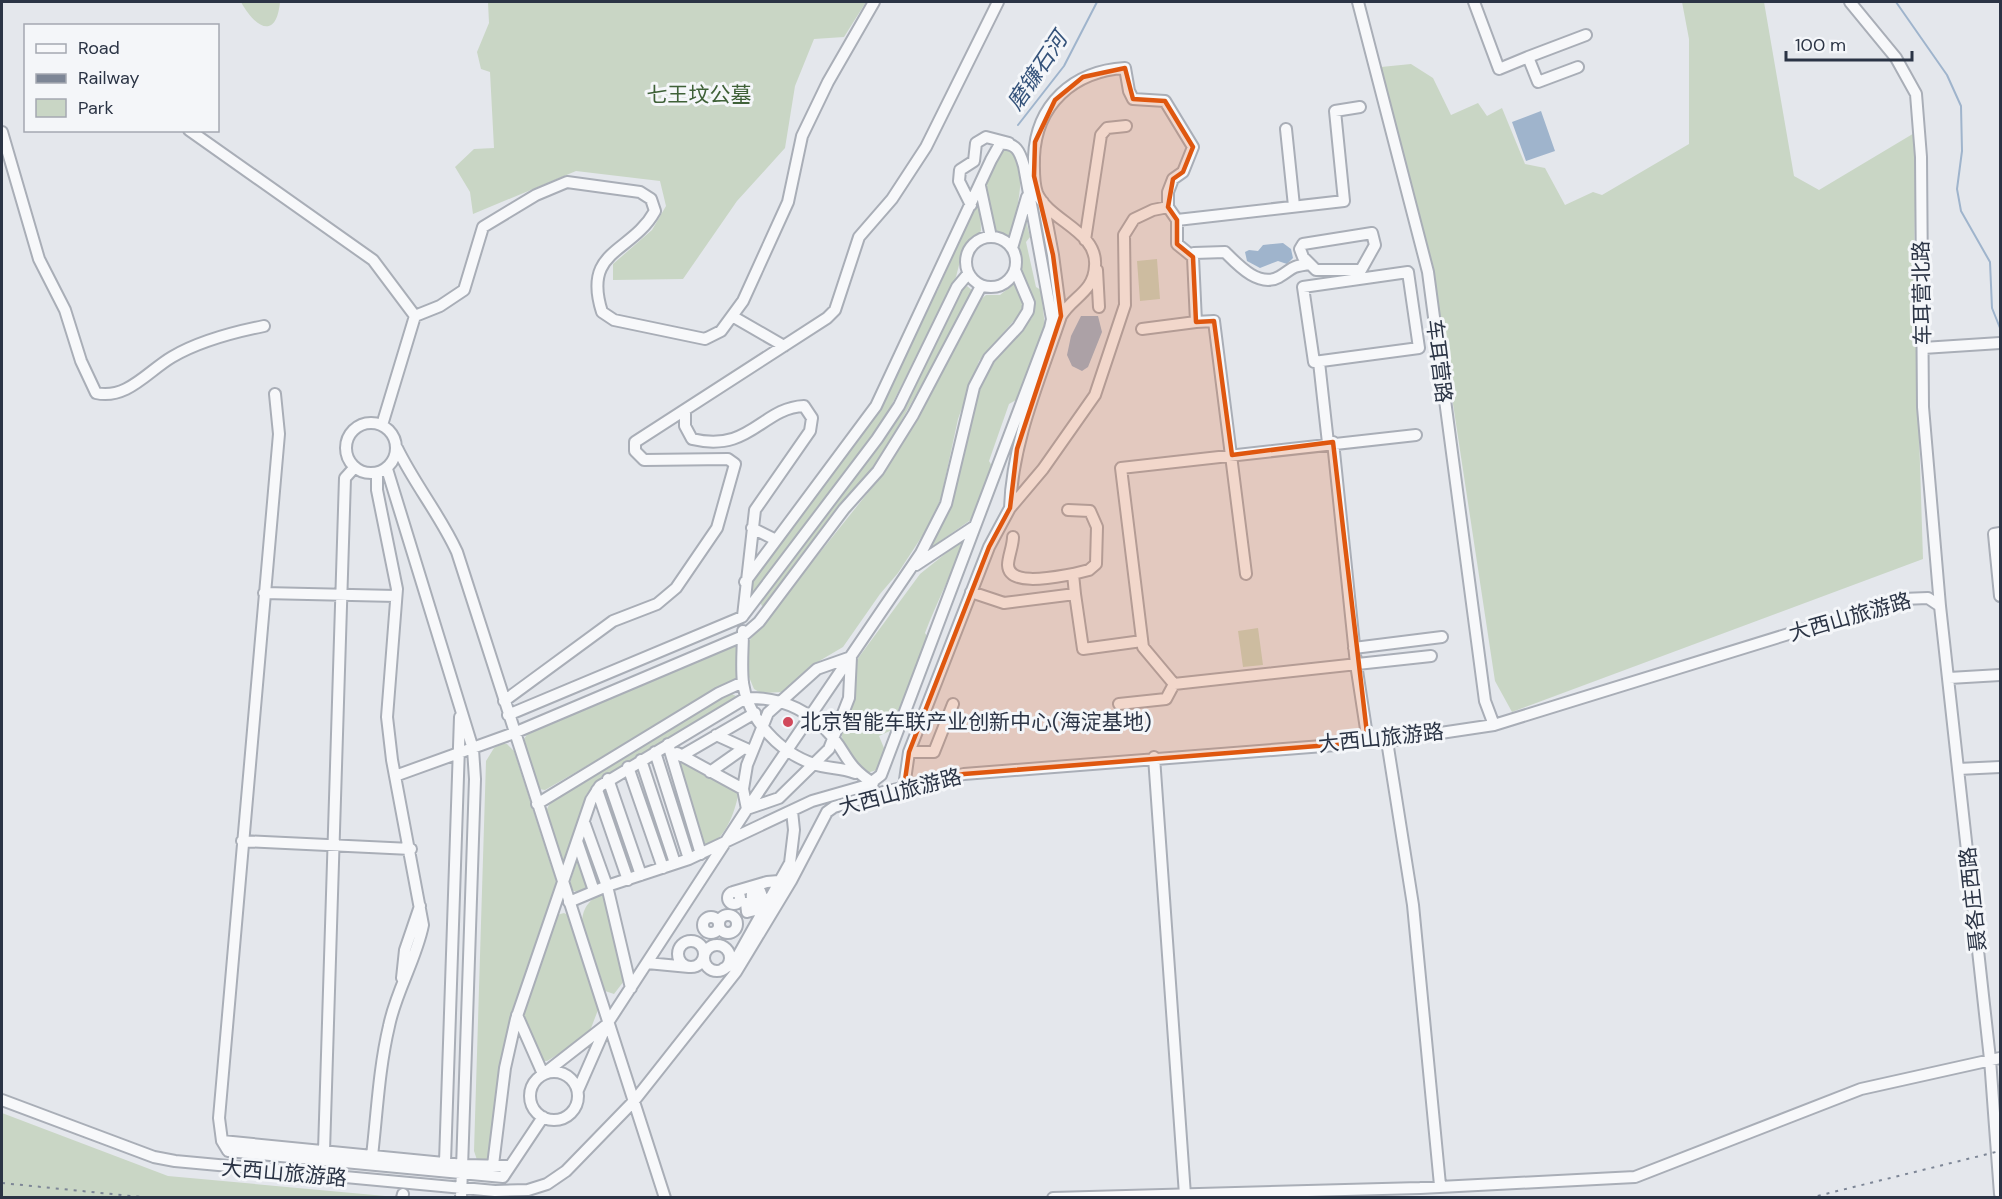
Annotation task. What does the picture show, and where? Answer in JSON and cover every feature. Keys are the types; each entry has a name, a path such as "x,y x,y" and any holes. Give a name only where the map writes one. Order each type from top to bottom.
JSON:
{"street":[{"path":"415,316 440,306 464,290 483,227 517,205 567,182 640,192 651,199 655,211 647,225 600,266 596,280 602,312 614,320 705,339 721,331 743,301 788,202 802,136 828,82 874,2"},
{"path":"504,701 613,621 657,604 676,588 717,528 735,464 728,459 644,460 635,450 634,442 827,318 835,310 859,237 892,199 926,147 998,2"},
{"name":"车耳营路","path":"1358,2 1428,273 1485,701 1494,725"},
{"path":"1474,2 1499,69 1586,34"},
{"name":"车耳营北路","path":"1850,2 1896,58 1916,94 1922,157 1920,240 1923,407 1940,606"},
{"path":"1528,57 1538,82 1578,67"},
{"path":"1061,316 1053,255 1034,176 1035,142 1042,121 1055,100 1083,77 1106,69 1125,68 1129,91 1133,99 1165,101 1193,147 1183,172 1173,179 1168,192 1168,207 1177,220 1177,244 1193,257"},
{"path":"1177,220 1344,201 1335,111 1360,107"},
{"path":"1085,240 1101,135 1107,128 1125,126"},
{"path":"1286,129 1294,206"},
{"path":"2,132 39,259 65,309 81,361 96,393 106,395 132,386 172,357 201,344 264,326"},
{"path":"192,132 373,260 415,316"},
{"path":"569,902 607,886 689,859 812,801 873,783 881,775 1052,319 1021,155 1012,144 991,137 982,138 976,143 974,161 960,170 958,177 971,205"},
{"path":"745,582 876,406 996,149 1000,144 1012,144"},
{"path":"980,186 991,237"},
{"path":"1012,248 1028,194"},
{"path":"1042,202 1090,245 1096,264 1099,307"},
{"path":"904,787 909,752 989,547 1010,508 1043,469 1095,395 1125,305 1124,235 1134,219 1153,210 1168,207"},
{"path":"1372,232 1375,245 1361,270 1316,270 1309,264 1300,249 1303,244 1372,232"},
{"path":"607,1024 533,1082 530,1098 532,1106 543,1117 558,1120 572,1113 577,1106 578,1090 607,1024 747,809 911,568 946,504 974,387 989,358 1018,327 1028,311 1029,303 1015,270 1015,255 1012,248 999,238 991,237 974,242 965,257 968,274 981,286 998,287 1006,283 1015,270"},
{"path":"1196,322 1194,253 1225,252 1257,279 1266,280 1277,278 1292,267 1309,264"},
{"path":"1010,508 1011,477 1017,449 1061,316 1068,304 1083,296 1092,279 1096,264"},
{"path":"1408,272 1419,348 1319,362 1314,362 1304,287 1408,272"},
{"path":"508,715 742,617 893,414 957,287 968,274"},
{"path":"395,776 514,733 742,636 767,612 844,509 878,471 913,415 981,286"},
{"path":"382,425 415,316"},
{"path":"732,316 784,346"},
{"path":"1142,329 1214,321 1246,574"},
{"path":"1923,348 2001,343"},
{"path":"1319,362 1356,664 1368,742"},
{"path":"275,394 279,434 219,1118 222,1141 228,1151 296,1159 464,1169 510,1166"},
{"path":"685,410 685,426 692,439 706,442 734,440 762,425 789,406 804,406 812,418 810,431 755,510 742,617 743,682 747,698 755,713 770,736 787,751 814,765 844,768 873,783"},
{"path":"382,471 364,473 354,468 348,459 346,448 350,435 364,424 382,425 393,434 397,448 413,480 441,517 457,552 562,885 665,1197"},
{"path":"1174,684 1143,647 1121,468 1416,435"},
{"path":"372,1156 388,1026 400,988 405,950 421,903 395,776 387,717 396,596 377,490 382,471 395,459 397,448"},
{"path":"324,1151 345,478 354,468"},
{"path":"382,471 472,749 475,779 464,1169 461,1193"},
{"path":"1013,537 1012,554 1008,565 1010,572 1018,577 1030,579 1089,570 1096,564 1097,527 1090,511 1068,510"},
{"path":"911,568 975,526"},
{"path":"752,528 776,540"},
{"path":"2001,533 1994,534 2001,596"},
{"path":"1073,574 1083,649 1142,641"},
{"path":"971,592 1004,603 1075,594"},
{"path":"264,593 396,596"},
{"name":"大西山旅游路","path":"2,1100 154,1156 175,1161 461,1193 528,1190 548,1184 566,1171 634,1101 736,972 792,881 827,812 842,805 904,787 964,774 1387,741 1494,725 1902,599 1928,598 1940,606"},
{"path":"756,599 757,611 767,612"},
{"name":"聂各庄西路","path":"1940,606 1995,1059 2001,1194"},
{"path":"1354,648 1442,637"},
{"path":"1174,684 1431,656"},
{"path":"747,809 743,789 748,750 768,713 816,669 851,657"},
{"path":"747,809 779,798 829,748 849,698 851,657"},
{"path":"1949,678 2001,675"},
{"path":"537,804 719,693 743,682"},
{"path":"1119,704 1166,699 1174,684"},
{"path":"493,1166 505,1068 518,1015 577,841 597,790 628,767 669,746 747,698 769,698 782,702 810,717 832,739 848,763 860,775"},
{"path":"909,752 934,752 953,704"},
{"path":"445,1162 460,711"},
{"path":"681,756 755,713"},
{"path":"716,735 748,750"},
{"path":"1387,741 1413,905 1440,1185"},
{"path":"669,746 681,756 743,789"},
{"path":"669,746 701,854"},
{"path":"694,763 697,747"},
{"path":"710,772 748,750"},
{"path":"655,752 689,859"},
{"path":"1154,758 1185,1195"},
{"path":"641,760 675,863"},
{"path":"628,767 663,868"},
{"path":"1958,769 2001,767"},
{"path":"609,779 641,875"},
{"path":"597,790 628,880"},
{"path":"689,967 680,959 679,950 684,943 692,941 700,944 710,968 723,969 734,963 753,927 766,895 779,881 792,852 792,810"},
{"path":"584,822 607,886 631,988"},
{"path":"577,841 594,891"},
{"path":"242,842 411,849"},
{"path":"733,892 767,882 779,881"},
{"path":"753,902 753,892 766,895"},
{"path":"720,924 726,916 753,927"},
{"path":"647,963 689,967 697,965 711,947 723,947 729,957 723,969"},
{"path":"518,1015 544,1073"},
{"path":"1053,1197 1420,1188 1440,1185 1635,1177 1861,1089 1995,1059"},
{"path":"544,1073 562,1072 575,1082 578,1090"},
{"path":"222,1141 445,1162 464,1169 503,1177 543,1117"},
{"path":"403,1166 403,1179"}],"highlighted area":[{"path":"1125,68 1133,99 1165,101 1190,139 1193,147 1183,172 1173,179 1168,207 1177,220 1177,244 1193,257 1196,322 1214,321 1232,455 1333,442 1368,742 964,774 904,787 909,752 989,547 1010,508 1017,449 1061,316 1053,255 1034,176 1035,142 1055,100 1083,77"}],"green space":[{"path":"241,2 280,2 274,22 269,26 264,26 252,18"},
{"name":"七王坟公墓","path":"488,2 866,2 844,37 814,39 795,86 785,148 737,201 683,279 613,280 613,264 652,230 666,206 660,181 576,171 473,214 470,192 455,167 474,149 494,148 490,72 481,69 477,52 489,23"},
{"path":"1682,2 1764,2 1794,176 1819,190 1916,132 1914,276 1923,559 1512,712 1495,681 1433,272 1381,67 1411,64 1433,78 1451,115 1478,103 1487,116 1502,108 1525,164 1545,168 1565,205 1593,192 1602,195 1689,144 1689,39"},
{"path":"1007,148 1015,156 1020,178 1018,204 1010,238 993,234 986,180 1000,151"},
{"path":"976,201 980,202 981,231 963,249 956,277 885,418 754,592 750,594 749,588 761,567 856,438 931,295 937,292 952,258 950,253"},
{"path":"1026,220 1030,237 1026,242 1036,287 1041,290 1045,327 1016,400 1009,404 989,461 992,466 972,519 929,549 955,491 980,383 990,361 1032,318 1034,309 1019,268 1017,254"},
{"path":"1157,259 1160,299 1140,301 1137,261"},
{"path":"1015,283 1023,303 1022,311 979,361 958,419 941,498 930,524 898,573 880,594 843,647 809,667 783,692 761,693 754,689 749,677 749,641 882,475 934,388 979,301 986,295 1000,295"},
{"path":"967,286 974,292 887,446 865,480 765,606 762,606 760,602 857,471 958,293"},
{"path":"966,537 925,633 928,638 896,728 879,736 886,753 877,770 867,773 853,762 843,742 841,731 853,700 856,661 920,574"},
{"path":"1258,628 1263,665 1243,667 1238,631"},
{"path":"739,643 738,679 545,790 539,789 524,739 528,733"},
{"path":"730,693 740,698 592,787 586,795 566,860 561,862 546,811 550,803"},
{"path":"507,744 514,751 558,887 505,1040 490,1156 484,1161 477,1160 474,1151 486,761 494,748"},
{"path":"675,756 739,792 723,833 703,848"},
{"path":"579,854 590,887 580,893 571,890 570,883"},
{"path":"605,893 624,981 614,994 605,991 600,985 583,934 582,921 585,909 592,900"},
{"path":"564,913 568,915 598,1010 588,1036 547,1061 542,1061 522,1017 554,920 557,915"},
{"path":"2,1113 168,1176 396,1197 2,1197"}],"water":[{"path":"1541,111 1555,151 1526,161 1512,122"},
{"path":"1283,243 1291,249 1293,258 1287,264 1278,261 1260,268 1247,261 1245,252 1249,250 1258,251 1263,245"},
{"path":"1081,316 1098,316 1102,332 1088,367 1082,371 1072,366 1067,355 1071,336"}],"waterway":[{"name":"磨镰石河","path":"1018,125 1064,66 1097,2"},
{"path":"1896,2 1947,75 1961,106 1962,151 1957,189 1961,211 1990,262 1992,308 2000,328"}],"railway":[{"path":"1809,1198 2000,1151"},
{"path":"2,1183 151,1198"}],"place":[{"name":"北京智能车联产业创新中心(海淀基地)","path":"788,722"}]}
